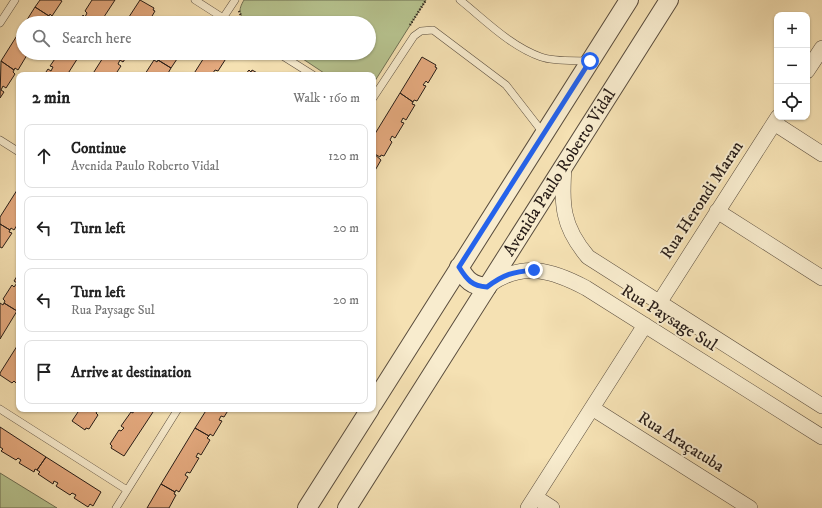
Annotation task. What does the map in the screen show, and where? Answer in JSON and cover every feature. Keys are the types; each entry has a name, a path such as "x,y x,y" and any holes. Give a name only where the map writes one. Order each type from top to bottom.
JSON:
{"street":[{"name":"Avenida Paulo Roberto Vidal","path":"376,399 629,0"},
{"name":"Avenida Paulo Roberto Vidal","path":"347,508 669,0"},
{"path":"810,66 822,48"},
{"path":"776,120 822,154"},
{"name":"Rua Herondi Maran","path":"659,303 776,120"},
{"name":"Rua Paysage Sul","path":"564,165 562,196 564,216 575,241 588,257 822,406"},
{"path":"718,211 822,278"},
{"path":"459,267 470,283 477,286 487,287"},
{"name":"Rua Paysage Sul","path":"487,287 502,276 516,272 534,270 561,275 644,325 822,437"},
{"path":"552,508 531,503 644,325"},
{"name":"Rua Araçatuba","path":"592,408 750,508"},
{"path":"307,508 368,412"}],"lane":[{"path":"0,23 14,0"},
{"path":"195,0 220,16"},
{"path":"224,16 235,0"},
{"path":"460,0 513,42 528,51 542,57 590,61"},
{"path":"376,93 414,36 421,31 433,30 506,85 544,134"},
{"path":"289,60 308,72"},
{"path":"0,140 16,150"},
{"path":"0,409 127,490"},
{"path":"116,508 176,412"}],"green space":[{"path":"244,0 426,0 376,79 376,72 322,72 304,60 376,60 376,16 242,16 240,13"},
{"path":"0,473 57,508 0,508"}],"building":[{"path":"40,0 62,1 52,16 50,14 49,16 35,7"},
{"path":"92,0 115,0 105,16 86,16 87,13 85,11"},
{"path":"140,0 154,8 153,10 155,11 152,16 130,16"},
{"path":"35,7 49,16 29,16"},
{"path":"16,37 16,60 24,60 18,70 15,68 14,70 1,61"},
{"path":"422,57 436,65 435,67 437,68 428,83 426,81 423,85 426,86 417,101 414,100 413,102 400,93"},
{"path":"54,60 77,60 69,72 46,72 48,69 51,71 53,67 50,66"},
{"path":"102,60 120,60 118,64 121,66 117,72 94,72"},
{"path":"154,60 157,62 158,60 171,68 169,72 146,72"},
{"path":"158,60 176,60 171,68"},
{"path":"203,60 225,60 218,71 195,72"},
{"path":"1,61 14,70 13,72 15,74 6,88 3,86 1,90 4,92 0,98"},
{"path":"400,93 413,102 412,104 415,105 406,120 403,118 401,122 404,123 395,138 392,136 390,140 392,142 384,156 381,155 380,157 376,155 376,132"},
{"path":"376,156 381,160 376,169"},
{"path":"16,192 16,227 14,230 11,228 10,230 0,224 0,217"},
{"path":"0,224 12,233 2,248 0,247"},
{"path":"16,284 16,310 4,303 5,301 3,299 12,285 14,287"},
{"path":"0,303 3,305 4,303 16,310 16,313 0,339"},
{"path":"16,348 16,383 14,381 12,383 0,375"},
{"path":"78,412 97,412 98,415 89,429 86,428 85,430 72,421"},
{"path":"131,412 153,412 124,456 111,448 112,446 110,444 119,430 121,431 124,428 121,426"},
{"path":"205,412 227,412 224,417 221,416 219,420 222,421 213,436 210,434 209,436 195,428"},
{"path":"0,427 46,457 37,470 35,469 34,472 19,463 21,460 18,458 16,460 1,451 3,449 0,447"},
{"path":"195,428 209,436 207,438 210,440 201,455 198,453 196,457 199,458 190,473 187,472 185,475 188,477 179,492 176,490 175,492 161,484"},
{"path":"46,457 101,492 93,506 90,504 88,507 74,498 76,495 72,493 70,495 56,486 58,483 54,481 53,484 38,474 40,472 37,470"},
{"path":"161,484 175,492 174,494 176,495 169,508 147,508"}],"route":[{"path":"534,270 516,272 502,276 487,287 477,286 470,283 459,267 590,61"}]}
